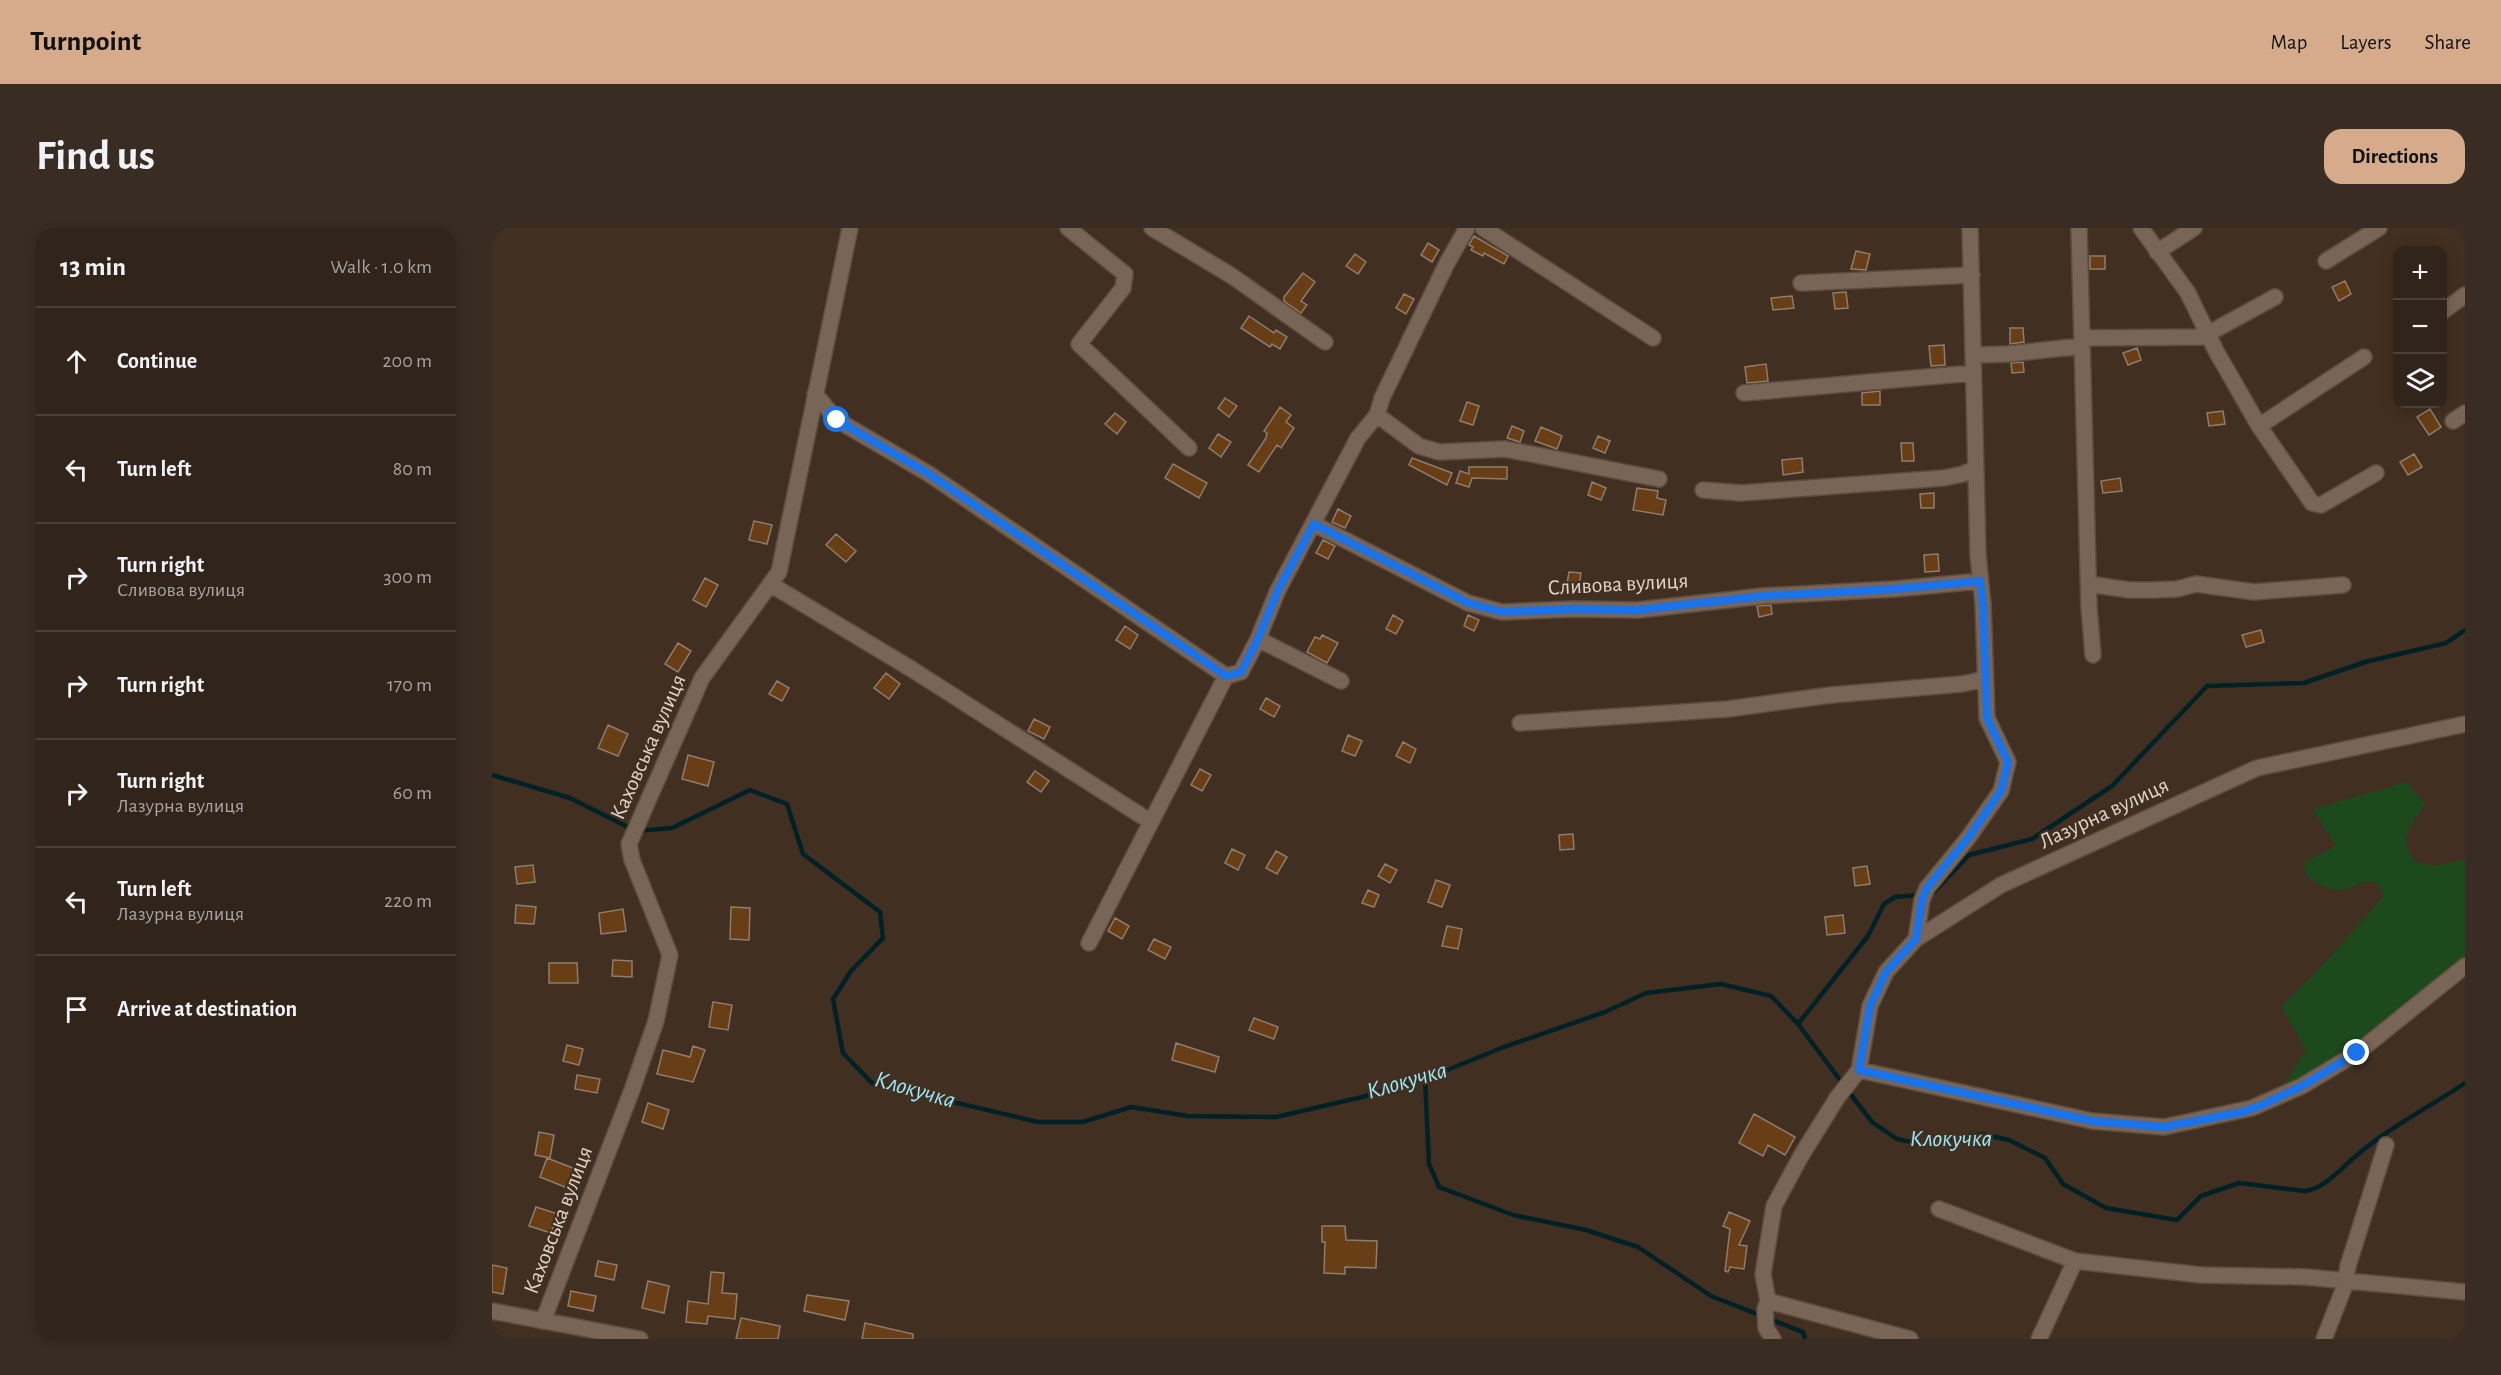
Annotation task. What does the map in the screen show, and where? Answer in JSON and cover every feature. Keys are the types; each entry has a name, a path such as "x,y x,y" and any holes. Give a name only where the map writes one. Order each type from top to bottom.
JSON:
{"street":[{"name":"Каховська вулиця","path":"543,1321 632,1090 656,1021 670,956 632,860 629,844 702,678 779,572 850,228"},
{"path":"1068,228 1125,274 1123,288 1079,344 1189,448"},
{"path":"1152,228 1232,276 1324,342"},
{"path":"1089,943 1226,676 1241,672 1258,639 1278,590 1358,438 1377,415 1382,398 1447,263 1467,228"},
{"path":"1483,228 1653,338"},
{"path":"1916,939 1924,894 2001,791 2008,762 1987,718 1976,468 1970,228"},
{"path":"2079,228 2093,655"},
{"path":"2141,228 2188,293 2259,426 2314,505 2321,505 2376,473"},
{"path":"2157,252 2193,228"},
{"path":"2326,261 2379,228"},
{"path":"1801,283 1972,275"},
{"path":"2447,308 2465,295"},
{"path":"1973,355 2008,354 2082,342 2198,338 2275,297"},
{"path":"2259,426 2364,357"},
{"path":"1744,393 1973,373"},
{"path":"815,394 837,420 929,474 1226,676"},
{"path":"1377,415 1419,446 1439,452 1505,449 1659,479"},
{"path":"1703,490 1741,493 1944,478 1976,468"},
{"name":"Сливова вулиця","path":"1314,524 1468,603 1502,612 1574,609 1638,610 1763,596 1895,589 1980,581"},
{"path":"770,584 913,669 1150,822"},
{"path":"2090,584 2129,590 2177,589 2196,584 2254,592 2343,585"},
{"path":"1258,639 1341,681"},
{"path":"1520,723 1728,709 1831,695 1962,684 1985,679"},
{"name":"Лазурна вулиця","path":"1859,1070 1870,1006 1886,972 1916,939 2001,885 2257,768 2465,724"},
{"path":"1770,1334 1763,1275 1774,1206 1801,1156 1837,1098 1859,1070 2092,1121 2164,1127 2242,1112 2302,1086 2357,1053 2465,966"},
{"path":"2324,1339 2346,1280 2348,1266 2386,1145"},
{"path":"1939,1209 2075,1261 2201,1275 2306,1277 2465,1292"},
{"path":"2039,1339 2075,1261"},
{"path":"1767,1305 1910,1339"},
{"path":"492,1311 640,1339"}],"green space":[{"path":"2407,782 2425,805 2406,838 2409,853 2414,861 2433,866 2465,860 2465,975 2376,1047 2290,1102 2282,1088 2306,1050 2281,1006 2310,979 2384,896 2377,883 2366,882 2336,890 2308,878 2303,863 2336,846 2313,809"}],"building":[{"path":"1474,236 1508,256 1504,264 1484,253 1483,256 1471,250 1473,247 1469,245"},
{"path":"1428,243 1439,250 1432,262 1421,255"},
{"path":"1856,251 1870,254 1866,270 1851,269"},
{"path":"1355,254 1366,262 1358,274 1346,266"},
{"path":"2090,256 2105,256 2105,269 2090,269"},
{"path":"1303,273 1315,282 1301,301 1307,305 1301,313 1284,301 1284,297"},
{"path":"2345,281 2351,294 2339,301 2332,287"},
{"path":"1846,292 1848,308 1835,309 1833,293"},
{"path":"1404,294 1414,299 1406,314 1396,308"},
{"path":"1792,296 1794,308 1773,310 1771,298"},
{"path":"1249,316 1274,333 1276,330 1287,337 1280,349 1272,344 1270,347 1241,328"},
{"path":"2010,328 2023,328 2024,342 2010,344"},
{"path":"1944,345 1945,365 1931,366 1929,346"},
{"path":"2137,348 2141,360 2128,365 2123,353"},
{"path":"2023,362 2024,372 2012,373 2011,363"},
{"path":"1766,364 1768,381 1747,383 1745,367"},
{"path":"1880,391 1880,405 1862,405 1862,393"},
{"path":"1225,398 1237,406 1229,417 1218,408"},
{"path":"1467,402 1479,406 1473,425 1460,421"},
{"path":"1280,407 1291,415 1286,422 1294,428 1281,448 1277,445 1259,472 1248,465 1266,438 1267,433 1264,431"},
{"path":"2430,409 2441,427 2429,435 2417,417"},
{"path":"2223,411 2225,424 2209,426 2207,413"},
{"path":"1115,413 1126,422 1117,434 1105,424"},
{"path":"1512,426 1524,431 1520,442 1507,438"},
{"path":"1541,427 1562,436 1557,449 1535,441"},
{"path":"1218,434 1231,442 1221,457 1209,448"},
{"path":"1598,436 1610,441 1605,453 1593,448"},
{"path":"1901,443 1913,443 1914,461 1902,461"},
{"path":"2414,454 2422,467 2408,475 2400,462"},
{"path":"1412,458 1452,473 1447,485 1409,465"},
{"path":"1802,458 1803,472 1783,475 1782,460"},
{"path":"1173,464 1207,483 1199,498 1165,478"},
{"path":"1469,467 1507,467 1507,479 1472,478 1469,487 1456,483 1460,471 1469,474"},
{"path":"2120,478 2122,491 2103,493 2101,481"},
{"path":"1592,482 1606,488 1601,500 1588,495"},
{"path":"1637,488 1658,491 1657,498 1666,500 1663,515 1633,510"},
{"path":"1934,493 1934,508 1921,508 1920,494"},
{"path":"1338,509 1351,516 1345,528 1332,522"},
{"path":"754,521 772,525 767,544 749,540"},
{"path":"836,534 856,551 846,562 826,545"},
{"path":"1323,540 1335,546 1328,559 1316,553"},
{"path":"1938,554 1939,571 1925,572 1924,555"},
{"path":"1569,572 1581,573 1579,586 1567,584"},
{"path":"705,578 718,585 706,607 693,600"},
{"path":"1771,605 1772,614 1759,617 1757,606"},
{"path":"1393,615 1403,621 1396,634 1386,629"},
{"path":"1468,615 1479,620 1474,631 1464,626"},
{"path":"1125,626 1138,635 1130,649 1116,640"},
{"path":"2261,630 2264,642 2246,647 2242,635"},
{"path":"1322,635 1338,643 1327,663 1307,652 1315,637 1320,639"},
{"path":"678,643 691,651 678,672 665,664"},
{"path":"886,673 900,684 889,699 874,688"},
{"path":"777,681 789,688 782,701 769,694"},
{"path":"1266,698 1280,706 1274,717 1260,709"},
{"path":"1034,719 1050,727 1044,739 1028,731"},
{"path":"608,725 628,734 618,756 598,748"},
{"path":"1348,735 1362,741 1355,756 1342,751"},
{"path":"1403,742 1416,749 1410,763 1396,756"},
{"path":"688,755 714,762 708,786 682,779"},
{"path":"1200,769 1211,775 1202,791 1191,785"},
{"path":"1035,771 1049,781 1041,792 1027,782"},
{"path":"1573,834 1574,849 1560,850 1559,835"},
{"path":"1232,849 1245,855 1238,870 1225,863"},
{"path":"1276,851 1287,857 1277,874 1266,868"},
{"path":"1385,864 1397,870 1390,883 1378,876"},
{"path":"533,865 535,882 517,884 515,867"},
{"path":"1867,866 1870,884 1855,886 1853,868"},
{"path":"1436,880 1450,885 1442,907 1428,902"},
{"path":"1368,890 1379,895 1374,907 1362,903"},
{"path":"516,905 536,907 534,924 515,923"},
{"path":"731,907 750,908 749,940 730,939"},
{"path":"623,909 626,931 601,934 599,913"},
{"path":"1843,915 1845,933 1827,935 1825,917"},
{"path":"1115,918 1129,926 1122,939 1108,931"},
{"path":"1447,926 1462,929 1458,949 1442,946"},
{"path":"1154,939 1171,947 1165,959 1148,950"},
{"path":"613,960 632,961 632,977 612,976"},
{"path":"549,963 577,963 578,983 549,983"},
{"path":"713,1002 732,1005 728,1030 709,1027"},
{"path":"1254,1018 1278,1027 1274,1039 1249,1030"},
{"path":"1176,1043 1219,1057 1215,1072 1172,1060"},
{"path":"567,1045 583,1049 579,1065 563,1061"},
{"path":"693,1046 705,1050 693,1082 657,1074 663,1050 690,1057"},
{"path":"577,1075 600,1079 597,1093 575,1089"},
{"path":"648,1103 669,1110 663,1129 642,1122"},
{"path":"1754,1114 1795,1137 1785,1155 1768,1145 1763,1156 1739,1143"},
{"path":"539,1132 554,1135 550,1158 535,1155"},
{"path":"547,1158 578,1170 570,1189 540,1177"},
{"path":"536,1207 558,1214 551,1233 529,1226"},
{"path":"1729,1212 1750,1221 1739,1245 1747,1246 1744,1269 1730,1267 1728,1272 1725,1271 1730,1229 1723,1226"},
{"path":"1322,1226 1345,1226 1346,1240 1377,1241 1376,1268 1345,1267 1345,1274 1324,1273 1325,1242 1322,1242"},
{"path":"598,1261 617,1265 614,1280 595,1276"},
{"path":"492,1265 507,1268 503,1294 492,1292"},
{"path":"711,1272 724,1273 722,1293 737,1294 735,1319 708,1316 707,1324 686,1322 688,1301 708,1304"},
{"path":"648,1281 669,1286 664,1313 642,1308"},
{"path":"571,1291 596,1296 593,1311 568,1306"},
{"path":"807,1295 849,1301 845,1320 804,1311"},
{"path":"741,1318 780,1326 778,1339 736,1339"},
{"path":"865,1323 913,1334 913,1339 862,1339"}],"waterway":[{"path":"1929,895 1969,855 2032,839 2112,786 2207,686 2304,683 2365,662 2446,643 2465,630"},
{"name":"Клокучка","path":"492,775 570,798 636,831 672,828 750,790 787,804 803,854 880,912 883,938 851,971 833,999 843,1053 872,1083 1038,1122 1083,1122 1131,1107 1188,1116 1276,1117 1362,1097 1425,1079 1504,1047 1605,1012 1646,993 1721,984 1771,996 1798,1024 1843,1084"},
{"path":"1798,1024 1868,936 1884,904 1895,897 1920,895"},
{"path":"1425,1079 1429,1164 1439,1187 1513,1215 1586,1230 1638,1247 1711,1296 1803,1332 1805,1339"},
{"name":"Клокучка","path":"1848,1091 1872,1122 1897,1139 1921,1144 1982,1134 2009,1140 2045,1158 2063,1184 2106,1208 2177,1220 2201,1196 2239,1183 2311,1190 2333,1177 2375,1141 2465,1083"}],"route":[{"path":"837,420 929,474 1226,676 1241,672 1258,639 1278,590 1314,524 1468,603 1502,612 1574,609 1638,610 1684,603 1763,596 1895,589 1980,581 1983,604 1987,718 2008,762 2001,791 1968,838 1927,888 1922,900 1916,939 1886,972 1870,1006 1859,1070 2092,1121 2164,1127 2242,1112 2262,1105 2302,1086 2357,1053"}]}
